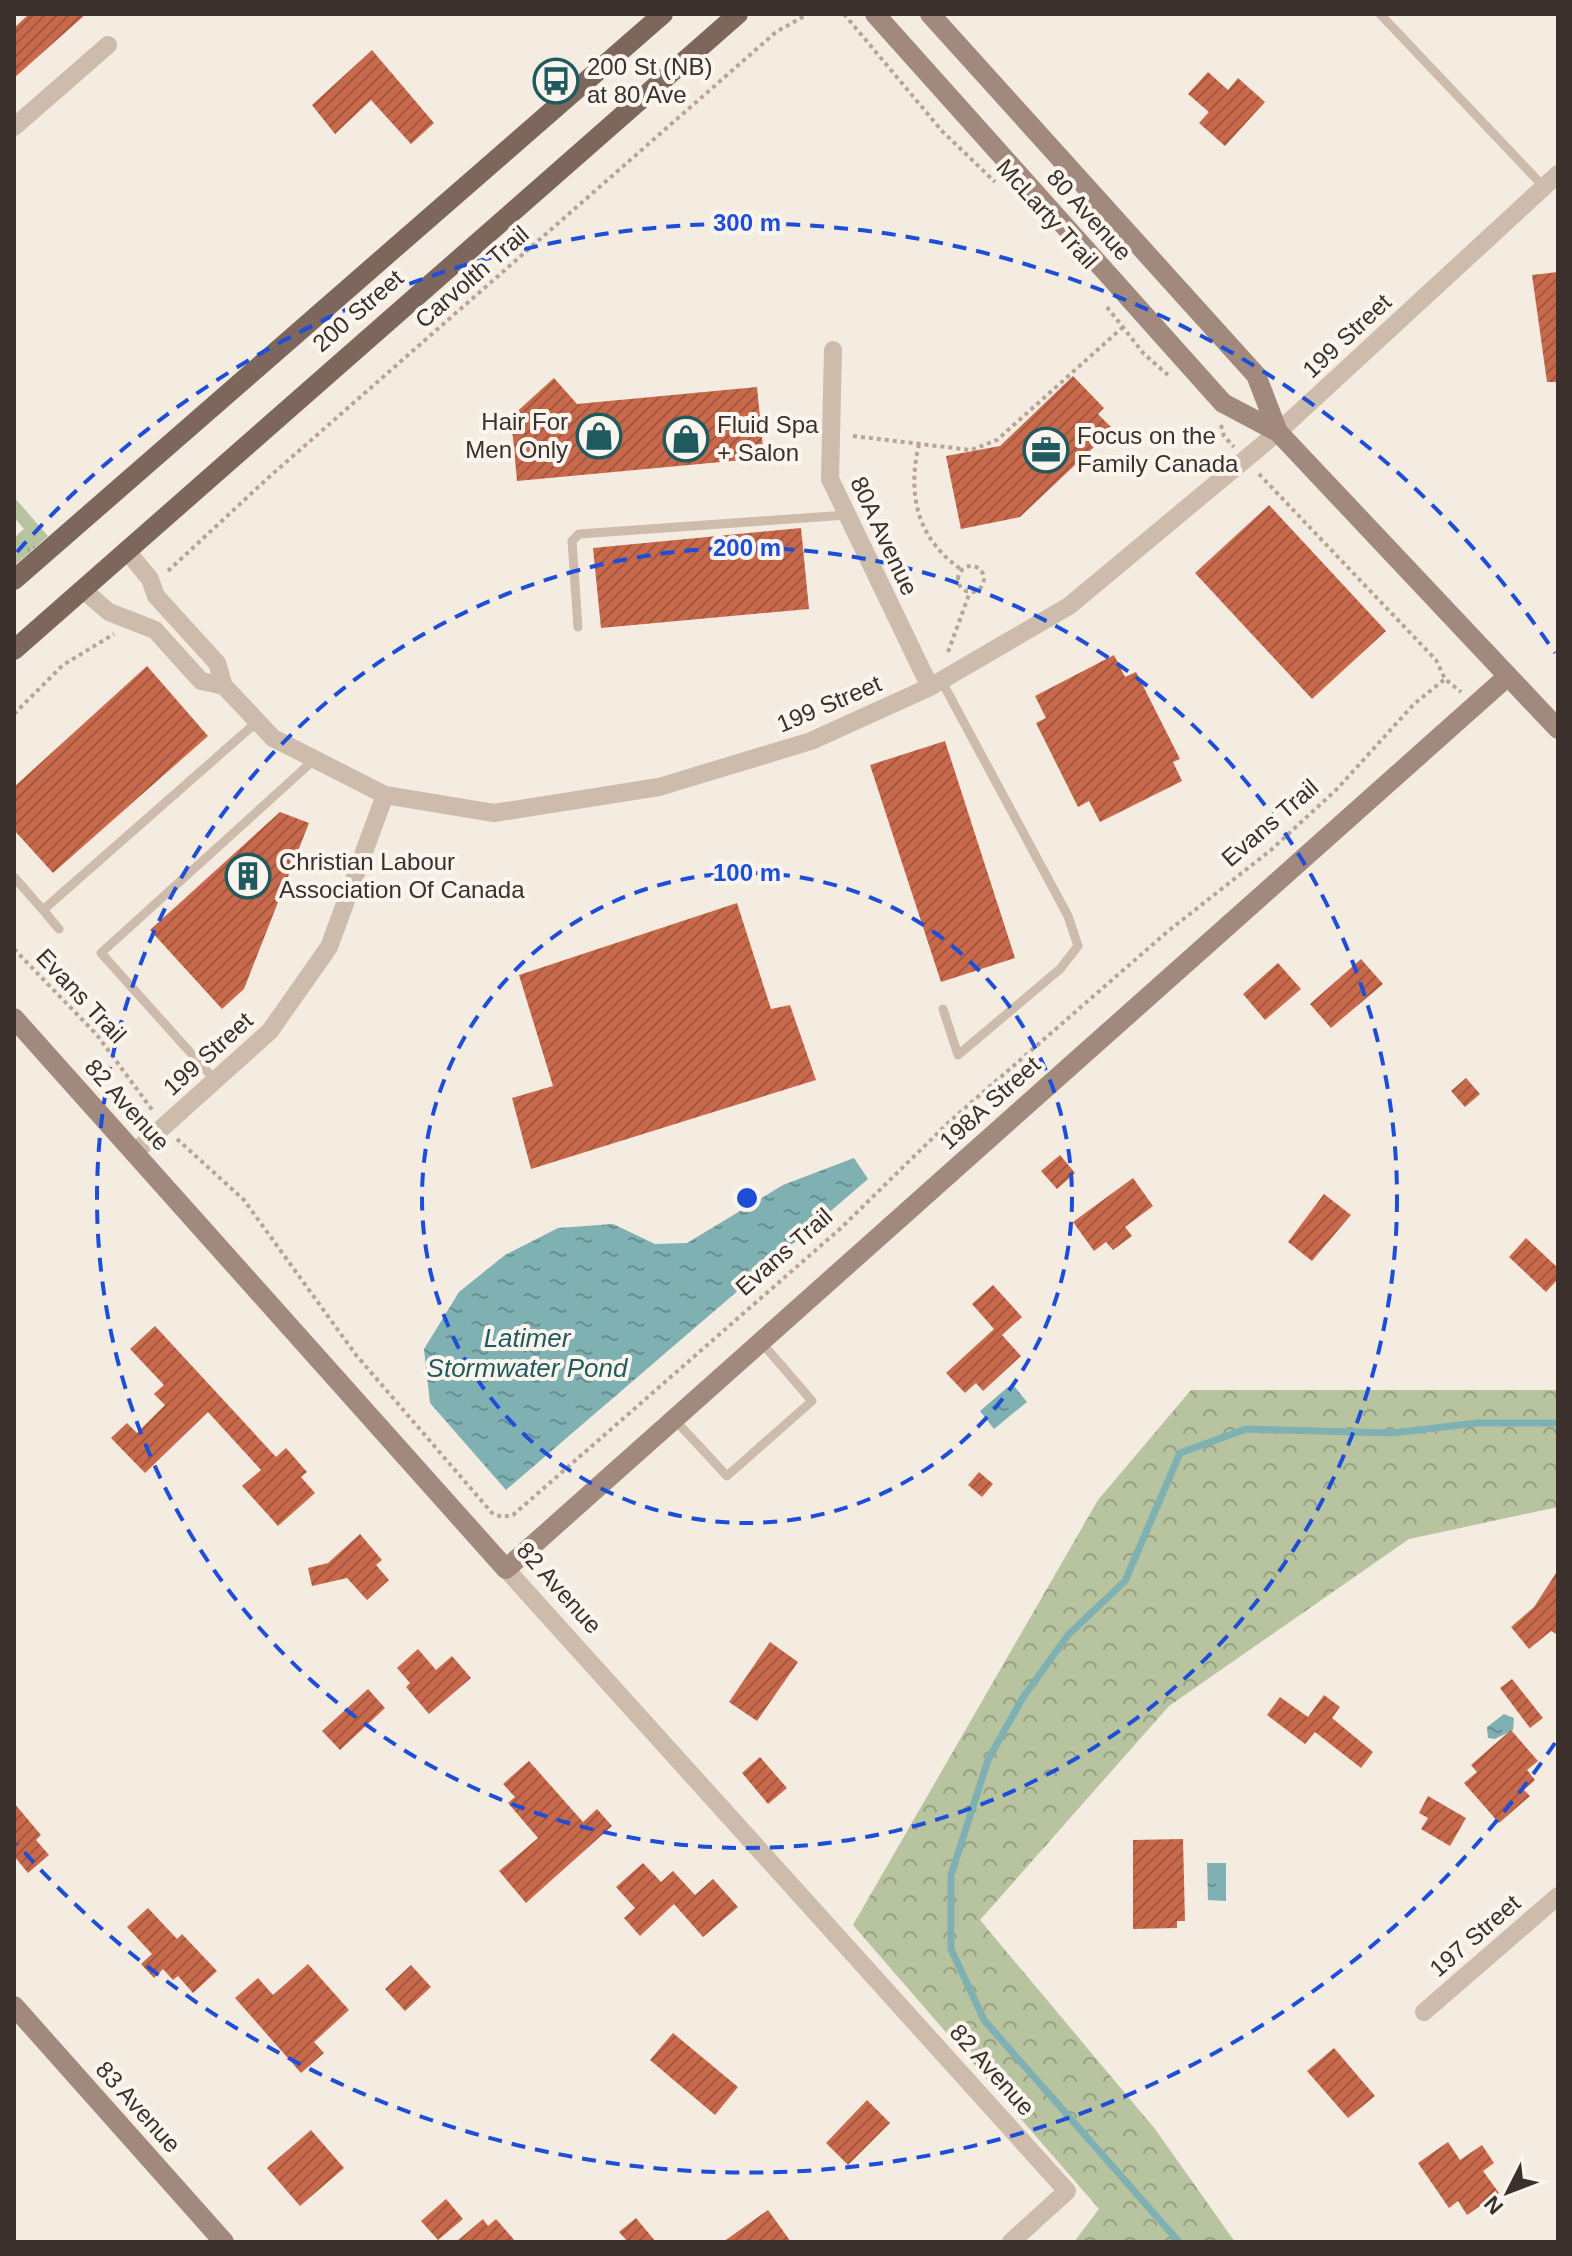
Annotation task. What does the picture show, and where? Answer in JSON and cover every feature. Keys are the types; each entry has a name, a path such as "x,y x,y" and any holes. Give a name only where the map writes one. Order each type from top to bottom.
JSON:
{"main road":[{"name":"200 Street","path":"14,580 663,14"},
{"name":"200 Street","path":"14,650 738,14"}],"street":[{"name":"80 Avenue","path":"875,14 1223,403 1278,432 1558,729"},
{"name":"80 Avenue","path":"930,14 1256,375 1278,432"},
{"path":"16,121 108,45"},
{"name":"199 Street","path":"134,1153 270,1031 329,947 385,795 494,813 659,787 811,741 935,683 1069,606 1278,432 1551,181"},
{"name":"80A Avenue","path":"833,350 830,479 935,683"},
{"path":"126,550 150,579 156,596 217,663 224,686 273,738 385,795"},
{"path":"82,589 109,612 155,630 201,681 224,686"},
{"name":"198A Street","path":"506,1569 1508,676"},
{"name":"82 Avenue","path":"14,1018 1067,2191 1011,2242"},
{"name":"197 Street","path":"1424,2012 1558,1896"},
{"name":"83 Avenue","path":"14,2006 215,2239"}],"lane":[{"path":"1380,14 1551,181"},
{"path":"578,627 572,541 579,534 847,515"},
{"path":"935,683 1068,916 1078,946 1060,969 958,1055 943,1009"},
{"path":"43,910 258,721"},
{"path":"215,1080 101,953 315,759"},
{"path":"14,877 59,929"},
{"path":"674,1419 727,1476 812,1401 761,1342"}],"path":[{"name":"Carvolth Trail","path":"163,572 170,571 268,478 776,32 808,14"},
{"name":"McLarty Trail","path":"844,14 942,131 998,185"},
{"path":"1105,306 1144,354 1176,382"},
{"path":"853,436 971,450 997,440 1123,327"},
{"path":"1218,421 1224,436"},
{"path":"919,444 913,478 915,509 926,534 939,552 962,570"},
{"path":"1272,487 1436,660 1445,679 1458,689"},
{"path":"947,655 970,592 982,587 983,574 973,566 962,570"},
{"path":"962,570 958,581 970,592"},
{"path":"14,714 63,665 121,626"},
{"name":"Evans Trail","path":"187,1149 244,1200 364,1365 492,1513 502,1517 513,1515 841,1228 949,1122 1167,932 1271,850 1337,789 1414,704 1445,679"},
{"name":"Evans Trail","path":"14,949 97,1035 149,1106"}],"green space":[{"path":"14,497 48,536 14,566 14,538 24,529 14,517"},
{"path":"1191,1390 1558,1390 1558,1507 1409,1539 1169,1706 980,1920 1155,2129 1235,2242 1074,2242 1099,2209 853,1925 1098,1500"}],"water":[{"name":"Latimer Stormwater Pond","path":"854,1158 868,1179 506,1490 430,1403 424,1349 459,1292 505,1255 558,1228 613,1224 655,1244 687,1243 783,1185"},
{"path":"1008,1387 1015,1387 1027,1402 994,1429 980,1411"},
{"path":"1504,1714 1514,1718 1513,1730 1495,1739 1488,1738 1487,1727"},
{"path":"1207,1863 1226,1863 1226,1901 1208,1900"}],"building":[{"path":"29,14 86,14 14,78 14,28"},
{"path":"372,50 434,123 411,144 371,100 335,134 312,105"},
{"path":"1208,72 1228,90 1238,78 1265,102 1225,146 1199,123 1209,112 1188,94"},
{"path":"1558,272 1558,382 1547,382 1532,275"},
{"path":"1073,376 1104,408 1098,414 1113,429 1020,517 961,529 946,456 1000,446"},
{"path":"554,378 577,404 757,387 764,458 517,481 511,417"},
{"path":"1269,505 1386,631 1312,699 1195,573"},
{"path":"801,528 809,609 601,628 593,548"},
{"path":"1114,655 1125,677 1136,672 1180,759 1173,762 1182,781 1100,822 1089,801 1078,807 1036,723 1046,718 1035,696"},
{"path":"147,666 208,736 53,873 14,830 14,787"},
{"path":"945,741 1015,958 941,982 870,765"},
{"name":"Christian Labour Association Of Canada","path":"280,812 309,823 244,989 222,1009 150,930"},
{"path":"737,903 771,1009 790,1005 816,1080 531,1169 512,1098 553,1086 519,975"},
{"path":"1361,959 1383,984 1331,1028 1310,1004"},
{"path":"1278,963 1301,989 1265,1020 1243,994"},
{"path":"1466,1078 1480,1094 1465,1107 1451,1091"},
{"path":"1060,1155 1075,1173 1057,1189 1041,1171"},
{"path":"1133,1178 1153,1206 1125,1227 1132,1236 1113,1250 1106,1242 1094,1251 1073,1222"},
{"path":"1324,1194 1351,1215 1312,1261 1288,1242"},
{"path":"1526,1238 1558,1268 1558,1279 1546,1292 1509,1257"},
{"path":"993,1285 1022,1317 1002,1335 1021,1356 983,1391 976,1383 965,1393 946,1373 994,1329 972,1304"},
{"path":"155,1326 276,1457 286,1448 307,1472 301,1477 315,1493 278,1526 242,1486 261,1470 208,1412 145,1473 111,1438 127,1423 137,1433 165,1405 154,1394 164,1385 130,1349"},
{"path":"979,1472 993,1484 982,1497 968,1485"},
{"path":"360,1534 382,1560 376,1565 389,1580 367,1600 347,1578 312,1586 308,1568 328,1563"},
{"path":"1558,1570 1558,1635 1551,1631 1529,1649 1511,1627 1534,1607"},
{"path":"770,1642 798,1662 757,1721 729,1702"},
{"path":"418,1649 436,1670 452,1656 471,1678 429,1714 406,1687 410,1683 397,1668"},
{"path":"1512,1679 1543,1718 1530,1728 1500,1688"},
{"path":"368,1689 385,1708 340,1750 322,1731"},
{"path":"1324,1695 1340,1707 1332,1718 1373,1752 1361,1768 1315,1732 1305,1744 1267,1715 1280,1697 1308,1717"},
{"path":"1511,1730 1538,1761 1527,1770 1535,1780 1524,1790 1530,1796 1499,1823 1464,1783 1477,1772 1471,1765"},
{"path":"760,1757 787,1788 768,1804 742,1773"},
{"path":"529,1761 583,1822 597,1809 612,1826 526,1903 499,1871 538,1838 508,1803 515,1797 503,1784"},
{"path":"1428,1796 1466,1818 1450,1846 1421,1829 1428,1818 1419,1813"},
{"path":"14,1803 41,1835 36,1840 49,1855 28,1873 14,1856"},
{"path":"1183,1839 1185,1921 1177,1921 1177,1928 1133,1929 1133,1840"},
{"path":"643,1863 661,1882 673,1871 695,1895 713,1879 738,1907 703,1937 674,1904 640,1936 624,1918 635,1908 616,1887"},
{"path":"148,1908 177,1939 182,1934 217,1971 193,1993 178,1976 173,1980 163,1969 154,1978 141,1964 152,1954 127,1927"},
{"path":"308,1964 349,2010 314,2042 324,2053 301,2073 235,1998 258,1978 273,1995"},
{"path":"411,1965 431,1987 405,2011 385,1989"},
{"path":"673,2033 738,2087 715,2115 650,2060"},
{"path":"1334,2048 1375,2096 1348,2118 1307,2071"},
{"path":"867,2100 890,2123 848,2165 826,2143"},
{"path":"311,2130 344,2168 300,2206 267,2168"},
{"path":"1448,2142 1460,2160 1482,2145 1494,2163 1483,2171 1499,2193 1467,2215 1458,2201 1449,2208 1418,2163"},
{"path":"446,2199 463,2219 438,2240 421,2221"},
{"path":"768,2210 791,2242 723,2242"},
{"path":"636,2218 656,2242 628,2242 619,2232"},
{"path":"483,2219 488,2226 496,2219 516,2242 456,2242"}],"waterway":[{"path":"1179,2242 984,2020 951,1949 951,1875 988,1760 1022,1699 1068,1635 1125,1581 1180,1453 1246,1429 1393,1433 1477,1423 1558,1423"}],"place":[{"name":"200 St (NB) at 80 Ave","path":"556,81"},
{"name":"Hair For Men Only","path":"599,436"},
{"name":"Fluid Spa + Salon","path":"686,439"},
{"name":"Focus on the Family Canada","path":"1046,450"},
{"name":"Christian Labour Association Of Canada","path":"248,876"}]}
